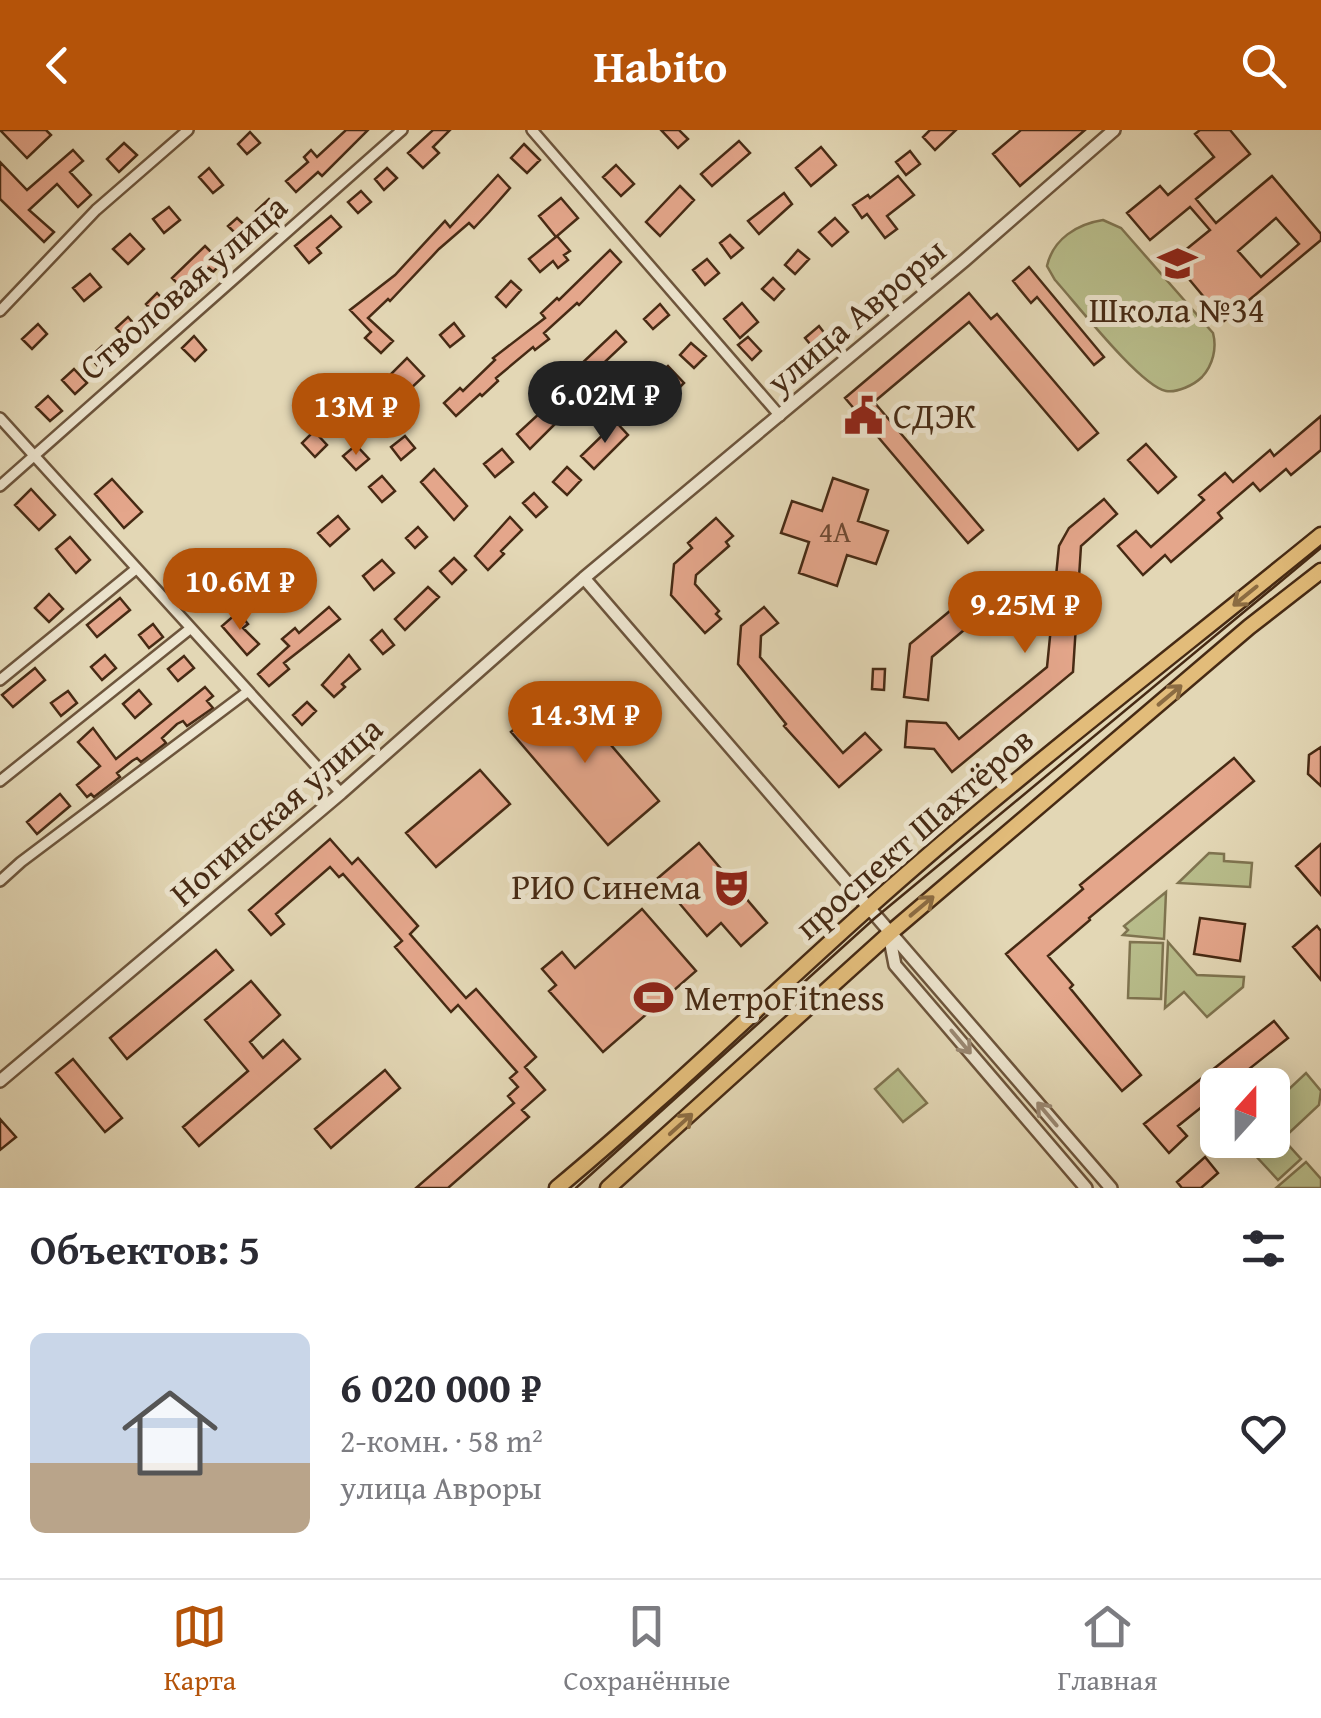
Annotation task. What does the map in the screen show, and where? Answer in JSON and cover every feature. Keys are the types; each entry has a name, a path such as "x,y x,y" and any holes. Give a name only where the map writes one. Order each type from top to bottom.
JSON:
{"main road":[{"name":"проспект Шахтёров","path":"557,1188 642,1118 867,909 1321,535"},
{"name":"проспект Шахтёров","path":"608,1188 889,934 1249,627 1321,571"}],"street":[{"path":"0,312 96,210 188,130"},
{"name":"Стволовая улица","path":"0,486 402,130"},
{"path":"532,130 780,416"},
{"name":"улица Авроры","path":"584,578 1114,130"},
{"path":"0,418 340,794"},
{"path":"0,680 136,568"},
{"path":"584,578 1110,1188"},
{"name":"Ногинская улица","path":"0,1081 340,794 584,578"},
{"path":"0,781 191,628"},
{"path":"0,881 247,692"},
{"path":"889,934 896,965 1086,1188"}],"green space":[{"path":"1103,220 1121,228 1213,333 1211,362 1202,377 1190,385 1166,391 1140,375 1055,280 1047,266 1055,248 1068,234"},
{"path":"1209,853 1224,854 1224,861 1252,863 1250,887 1178,883"},
{"path":"1166,892 1164,939 1123,935 1128,930 1124,926"},
{"path":"1130,942 1163,943 1161,999 1128,998"},
{"path":"1168,942 1197,975 1244,977 1243,987 1207,1017 1184,992 1165,1008"},
{"path":"898,1069 927,1103 903,1122 875,1089"},
{"path":"1306,1073 1321,1091 1319,1105 1290,1132 1290,1088"},
{"path":"1290,1147 1301,1159 1278,1180 1258,1158 1290,1158"},
{"path":"1306,1162 1321,1179 1321,1188 1276,1188"}],"building":[{"path":"0,130 46,130 51,135 27,158"},
{"path":"346,130 368,130 322,176 318,172 296,192 286,181 308,162 304,157 311,150 317,157"},
{"path":"433,130 450,130 433,147 439,153 423,168 408,153"},
{"path":"661,130 679,130 688,139 678,148"},
{"path":"930,130 956,130 935,150 923,137"},
{"path":"1021,130 1085,130 1020,186 993,154"},
{"path":"1200,130 1230,130 1250,154 1196,199 1216,223 1272,176 1321,234 1321,240 1224,321 1173,260 1210,230 1190,207 1150,240 1127,213 1160,186 1168,195 1214,157 1195,134","holes":["1276,218 1299,244 1261,277 1238,251"]},
{"path":"250,132 260,143 247,154 238,144"},
{"path":"739,141 750,153 712,186 701,174"},
{"path":"124,143 137,155 119,172 107,159"},
{"path":"524,144 540,160 527,173 511,158"},
{"path":"821,147 836,165 811,186 796,168"},
{"path":"73,150 83,161 70,172 91,195 78,207 57,184 29,210 54,232 44,242 0,199 0,162 27,190"},
{"path":"910,151 920,164 906,175 896,162"},
{"path":"616,165 634,184 621,196 603,177"},
{"path":"209,168 223,185 213,193 199,177"},
{"path":"387,168 397,178 384,190 375,179"},
{"path":"498,175 510,188 489,212 474,228 469,223 439,249 390,301 368,318 393,341 381,353 365,338 371,332 350,310 395,275 445,221 450,227"},
{"path":"898,176 914,195 887,216 897,229 885,238 867,214 862,218 853,205 868,195 870,198"},
{"path":"680,186 694,200 660,236 646,222"},
{"path":"361,191 371,202 358,213 348,202"},
{"path":"784,193 792,204 759,234 748,221"},
{"path":"561,198 578,218 556,237 539,216"},
{"path":"269,199 279,210 266,221 256,211"},
{"path":"169,207 180,220 164,233 153,219"},
{"path":"331,216 341,227 317,248 321,253 309,263 295,246"},
{"path":"237,218 253,233 244,242 228,226"},
{"path":"835,218 848,232 832,246 819,232"},
{"path":"130,234 144,249 128,264 113,249"},
{"path":"730,235 743,248 731,258 720,243"},
{"path":"557,236 570,251 564,255 568,260 558,268 553,261 540,272 529,259"},
{"path":"205,246 222,263 213,272 209,268 185,291 172,278"},
{"path":"610,250 621,262 579,305 544,333 549,339 535,350 533,347 456,416 444,403 460,388 463,391 493,358 545,318 541,313"},
{"path":"798,250 809,259 795,274 785,265"},
{"path":"707,259 719,273 705,285 693,270"},
{"path":"1029,267 1104,357 1094,365 1037,297 1031,303 1013,281"},
{"path":"90,274 101,287 84,301 73,288"},
{"path":"773,278 784,289 774,300 762,289"},
{"path":"511,281 521,290 506,307 496,297"},
{"path":"157,293 171,308 159,319 146,304"},
{"path":"969,293 991,319 997,314 1098,433 1078,450 969,322 874,402 983,530 968,543 845,398"},
{"path":"742,303 758,322 740,338 724,319"},
{"path":"660,304 669,315 653,329 644,319"},
{"path":"128,317 141,332 130,343 116,328"},
{"path":"454,323 464,336 450,347 440,335"},
{"path":"38,324 47,334 32,349 22,339"},
{"path":"819,326 829,339 815,350 805,338"},
{"path":"616,331 626,342 589,377 578,367"},
{"path":"194,336 206,350 195,361 182,348"},
{"path":"748,337 761,351 752,360 738,345"},
{"path":"691,343 706,356 694,368 680,355"},
{"path":"102,346 115,361 103,372 90,357"},
{"path":"407,358 424,376 408,391 391,374"},
{"path":"668,366 684,383 669,398 655,378"},
{"path":"74,369 87,383 75,394 62,380"},
{"path":"580,374 593,388 581,399 568,386"},
{"path":"48,396 62,411 50,421 36,407"},
{"path":"639,396 656,410 647,421 630,407"},
{"path":"554,400 567,412 530,449 517,434"},
{"path":"384,403 394,414 378,429 368,418"},
{"path":"1321,416 1321,450 1291,475 1286,469 1260,491 1253,483 1218,513 1222,518 1171,562 1165,555 1143,575 1118,546 1136,531 1151,547 1204,500 1199,495 1225,473 1233,482 1270,450 1274,456"},
{"path":"616,422 628,435 594,469 581,456"},
{"path":"314,431 327,445 315,457 302,443"},
{"path":"405,436 415,448 401,460 391,447"},
{"path":"1146,444 1176,477 1158,493 1128,460"},
{"path":"356,445 369,459 356,470 343,456"},
{"path":"502,449 513,462 495,477 484,464"},
{"path":"567,467 581,480 567,495 553,482"},
{"path":"434,469 467,506 454,520 421,482"},
{"path":"382,476 395,491 382,502 369,487"},
{"path":"833,478 868,490 858,521 888,531 876,564 847,555 837,586 799,573 809,542 781,533 792,501 822,511"},
{"path":"112,479 142,512 124,528 95,494"},
{"path":"31,489 55,515 39,530 15,505"},
{"path":"534,493 547,507 536,517 523,503"},
{"path":"1104,499 1117,514 1081,546 1073,672 952,772 934,749 905,747 907,721 946,723 959,739 1047,667 1059,546 1069,528"},
{"path":"338,516 349,529 330,546 318,533"},
{"path":"510,517 522,530 488,570 475,556"},
{"path":"716,518 733,536 726,542 729,546 696,575 695,584 719,611 716,614 721,619 705,633 671,595 674,564 692,548 688,543"},
{"path":"418,527 427,537 415,548 406,538"},
{"path":"70,537 90,560 76,573 56,549"},
{"path":"246,551 258,562 245,577 233,566"},
{"path":"454,558 466,570 452,584 440,571"},
{"path":"382,560 394,573 374,590 363,576"},
{"path":"268,577 278,588 262,603 252,593"},
{"path":"208,579 219,591 203,606 192,595"},
{"path":"428,587 439,597 405,630 395,619"},
{"path":"974,591 1009,594 1006,616 983,614 932,657 928,700 904,697 910,644"},
{"path":"49,594 63,609 49,622 35,608"},
{"path":"120,598 130,610 97,637 87,625"},
{"path":"329,607 340,619 284,663 289,669 269,686 258,674 289,646 282,639 295,628 299,633"},
{"path":"764,607 778,623 761,636 760,657 843,753 865,733 881,750 839,787 784,726 738,664 741,626"},
{"path":"238,612 248,624 243,628 259,644 247,655 222,626"},
{"path":"153,624 163,637 149,648 139,635"},
{"path":"382,630 394,645 383,654 371,640"},
{"path":"105,655 116,668 102,680 91,667"},
{"path":"349,655 360,669 334,697 322,685"},
{"path":"184,656 194,668 178,681 168,669"},
{"path":"35,668 45,680 13,707 2,695"},
{"path":"873,669 885,669 884,690 872,689"},
{"path":"205,687 213,696 207,701 213,708 187,726 183,721 177,724 162,738 166,743 141,762 137,758 132,761 117,773 120,777 94,797 87,797 77,785 100,766 78,742 93,728 116,759"},
{"path":"562,688 659,801 608,845 511,732"},
{"path":"139,690 151,704 135,718 123,704"},
{"path":"68,691 77,703 61,716 51,703"},
{"path":"307,702 316,711 302,725 293,715"},
{"path":"1321,747 1321,786 1308,774 1309,755"},
{"path":"1234,758 1254,781 1048,956 1141,1075 1122,1091 1006,954 1083,889 1080,885"},
{"path":"480,770 510,804 436,867 406,833"},
{"path":"60,794 70,806 37,834 27,822"},
{"path":"330,839 352,864 358,858 418,926 410,934 466,998 476,989 536,1057 525,1067 545,1090 522,1110 529,1117 448,1188 416,1188 514,1103 508,1096 518,1087 510,1078 517,1072 458,1005 451,1012 395,947 402,941 343,874 339,877 330,867 276,914 284,924 271,935 249,910"},
{"path":"699,843 767,923 741,946 721,923 707,936 658,878"},
{"path":"1321,844 1321,895 1296,866"},
{"path":"642,909 696,971 603,1052 549,991 556,985 542,969 562,952 575,968"},
{"path":"1200,918 1245,924 1240,961 1194,954"},
{"path":"1317,926 1321,931 1321,980 1293,947"},
{"path":"216,950 233,970 127,1059 110,1038"},
{"path":"251,981 280,1015 250,1042 263,1058 283,1040 300,1059 199,1146 183,1127 248,1071 205,1020"},
{"path":"1274,1021 1288,1038 1250,1068 1215,1068"},
{"path":"73,1059 122,1118 105,1132 56,1073"},
{"path":"385,1070 400,1088 331,1148 315,1129"},
{"path":"1200,1080 1200,1108 1178,1126 1187,1136 1169,1153 1144,1124"},
{"path":"0,1119 16,1137 0,1150"},
{"path":"1204,1158 1218,1173 1201,1188 1182,1188 1177,1182"}],"tram line":[{"path":"576,1188 875,918 1321,548"}],"place":[{"name":"Школа №34","path":"1177,263"},
{"name":"СДЭК","path":"863,416"},
{"name":"РИО Синема","path":"731,887"},
{"name":"МетроFitness","path":"654,998"}]}
